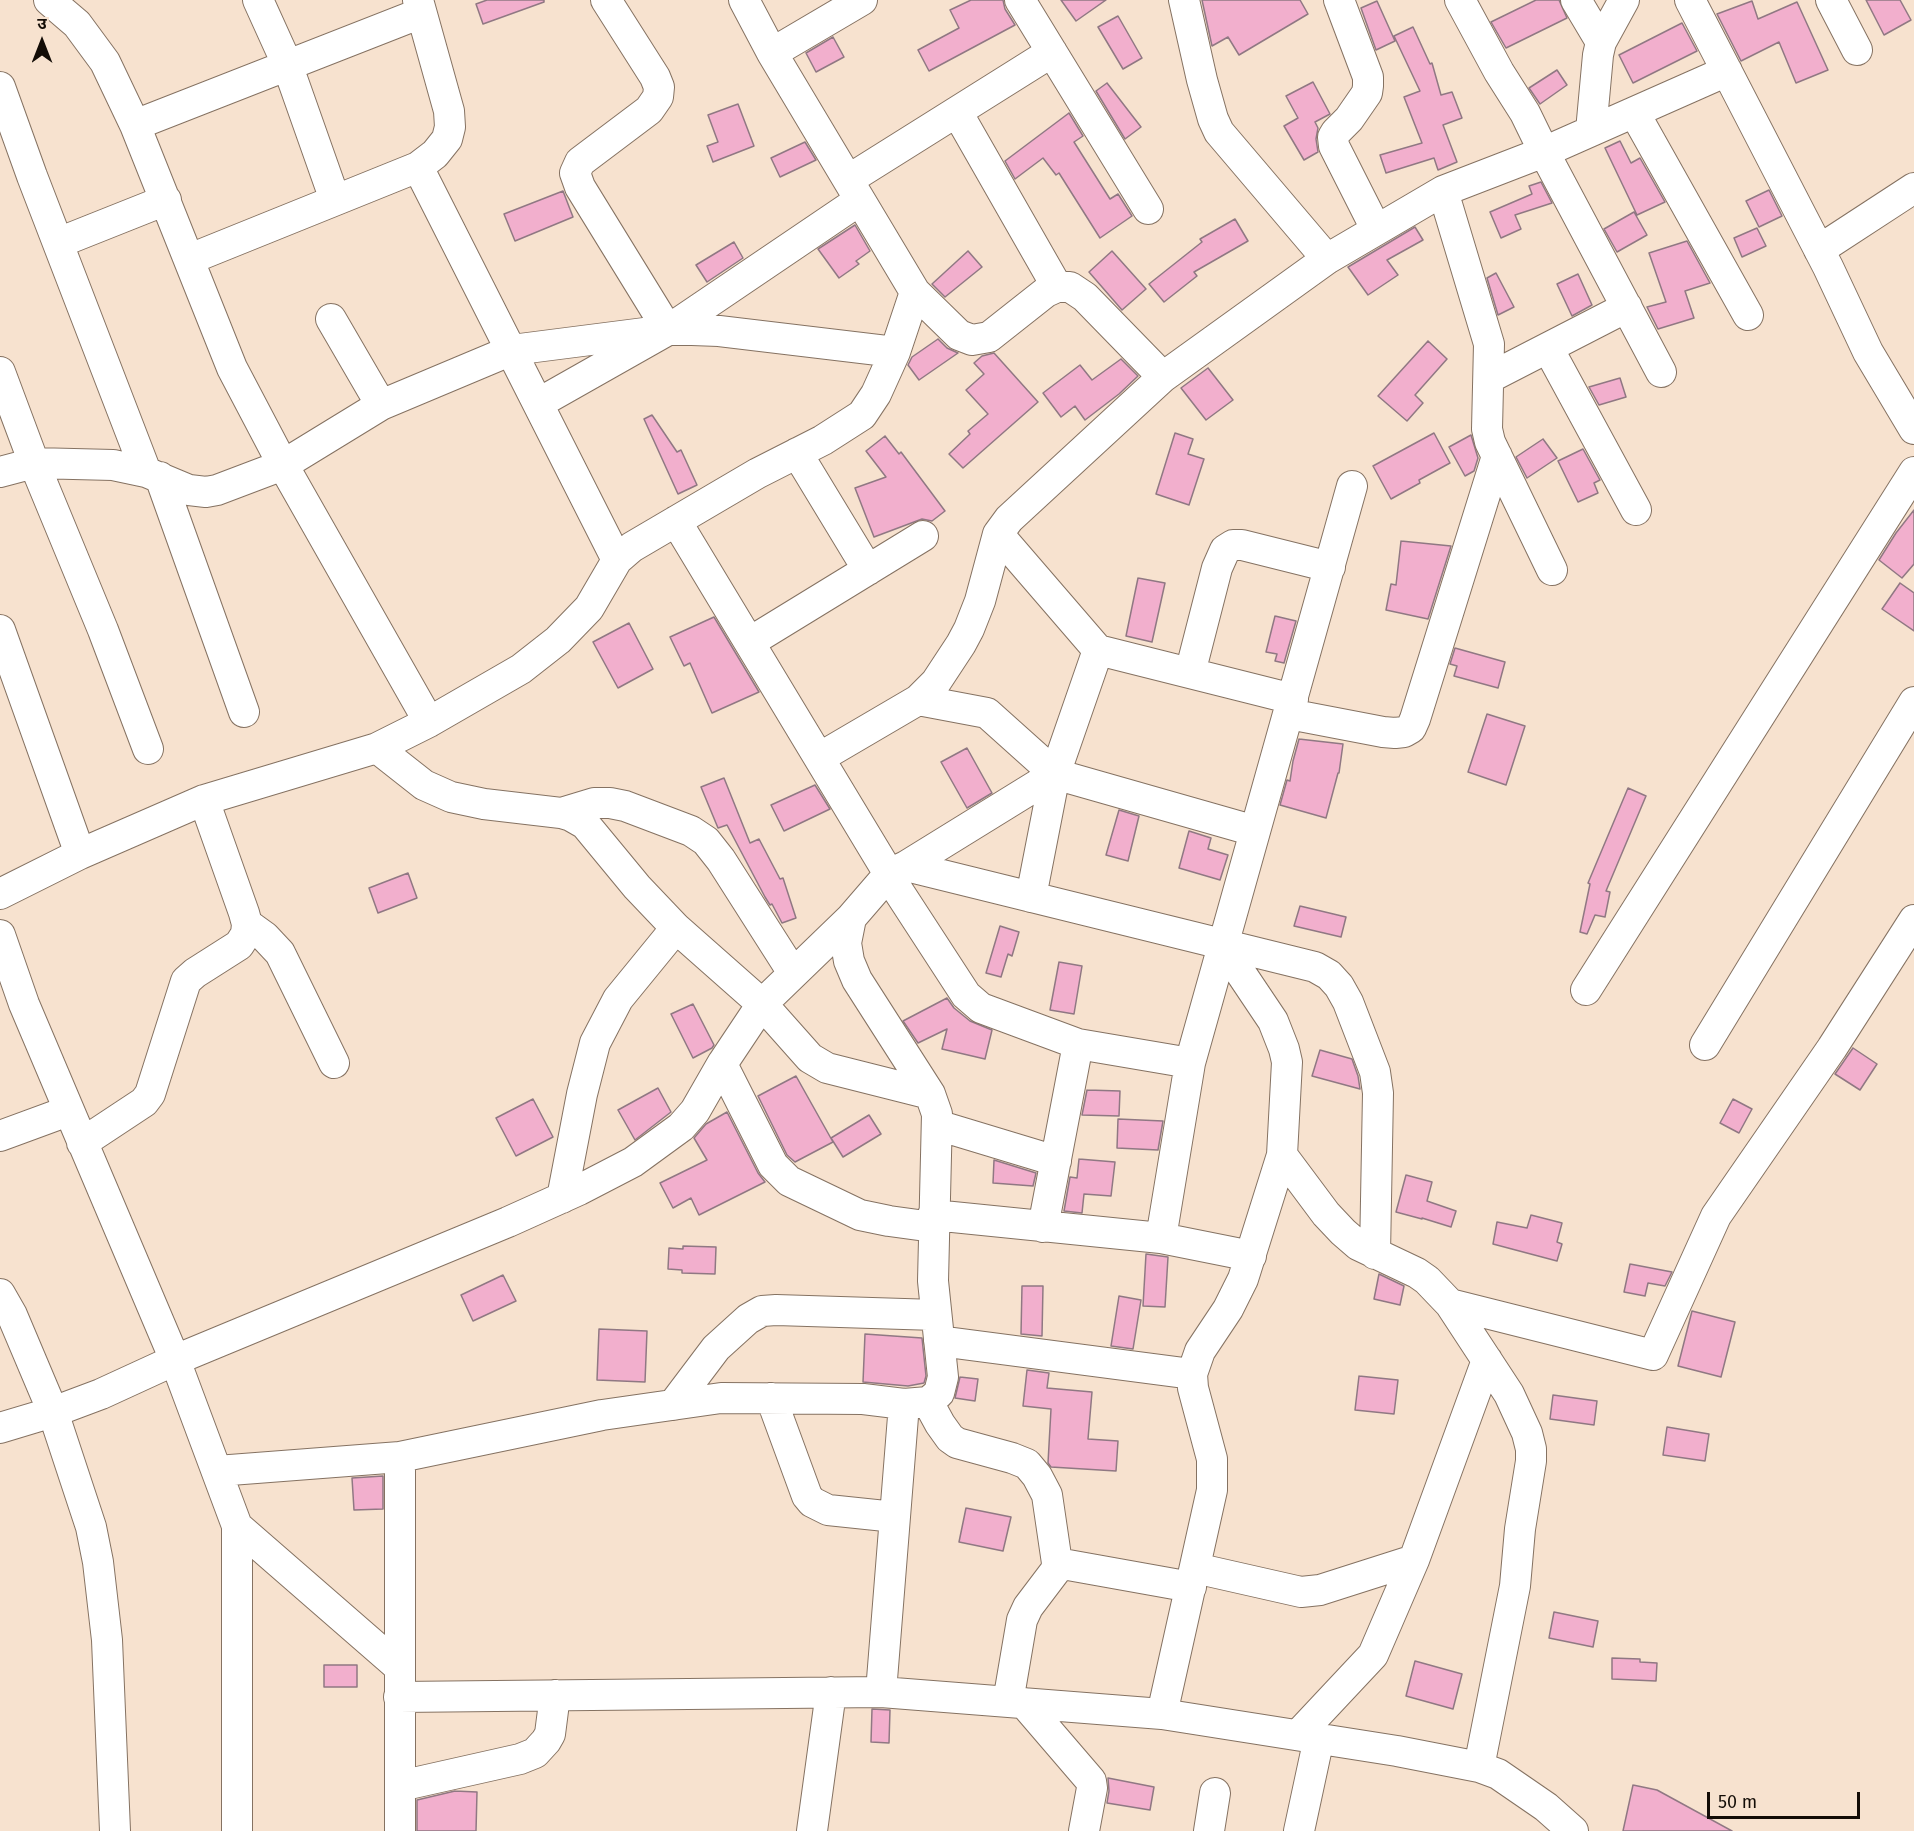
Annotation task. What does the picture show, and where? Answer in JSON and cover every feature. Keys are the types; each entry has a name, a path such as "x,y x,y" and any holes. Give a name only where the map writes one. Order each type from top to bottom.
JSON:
{"street":[{"path":"258,0 288,64 335,200"},
{"path":"606,0 656,77 659,87 658,97 649,110 580,162 575,173 580,187 668,330"},
{"path":"744,0 772,53 915,292 958,335 972,340 988,337 1046,292 1057,287 1070,287 1085,297 1162,377"},
{"path":"772,53 862,0"},
{"path":"1020,0 1148,209"},
{"path":"1185,0 1202,80 1219,132 1327,259"},
{"path":"1340,0 1368,77 1368,86 1367,93 1333,137 1334,146 1376,229"},
{"path":"1460,0 1499,72 1525,113 1661,372"},
{"path":"1576,0 1601,42"},
{"path":"1591,131 1601,42 1624,0"},
{"path":"1690,0 1824,259 1868,352 1906,398 1914,429"},
{"path":"1832,0 1857,50"},
{"path":"61,3 101,56 135,124 232,368 283,465 429,722"},
{"path":"135,124 288,64 420,6 449,111 450,127 447,140 435,154 418,167 190,259"},
{"path":"539,403 668,330 957,112 1052,52"},
{"path":"819,758 918,700 936,682 969,629 980,601 998,534 1009,519 1162,377 1327,259 1443,191 1544,152 1727,71"},
{"path":"0,87 58,243 153,475 244,712"},
{"path":"957,112 1057,287"},
{"path":"1634,112 1748,315"},
{"path":"418,167 617,560"},
{"path":"1824,259 1914,188"},
{"path":"1443,191 1489,344 1487,429 1490,442 1552,570"},
{"path":"58,243 166,200"},
{"path":"0,894 80,854 204,800 377,748 429,722 520,669 558,640 589,608 617,560 632,547 758,473 823,440 862,415 876,394 895,352 915,292"},
{"path":"1489,378 1626,308"},
{"path":"331,319 381,405"},
{"path":"0,472 34,463 113,465 153,475 177,486 206,492 218,490 283,465 381,405 512,350 668,330 719,331 895,352"},
{"path":"1548,348 1636,510"},
{"path":"0,372 148,749"},
{"path":"797,453 868,570"},
{"path":"998,534 1098,650 1190,673 1291,706 1383,732 1404,732 1411,728 1415,719 1497,456"},
{"path":"1586,990 1914,472"},
{"path":"1161,1238 1190,1063 1352,486"},
{"path":"676,521 819,758 898,870 899,892 966,995 981,1008 1078,1044 1190,1063"},
{"path":"750,642 923,536"},
{"path":"1190,673 1217,568 1225,550 1233,545 1242,545 1330,567"},
{"path":"0,630 80,854"},
{"path":"1031,897 1055,774 1098,650"},
{"path":"918,700 987,713 1055,774 1255,831"},
{"path":"1705,1045 1914,702"},
{"path":"377,748 424,785 452,797 484,804 561,813 585,824 637,887 676,928 762,1004 810,1058 827,1068 930,1094"},
{"path":"0,1428 101,1394 175,1360 508,1222 633,1162 681,1127 695,1112 722,1064 762,1004 898,870 1055,774"},
{"path":"82,1143 144,1102 150,1094 186,981 239,945 246,934 246,924 204,800"},
{"path":"561,813 594,803 626,806 691,831 706,841 721,860 793,973"},
{"path":"898,870 1031,897 1315,967 1329,975 1339,986 1348,1002 1372,1059 1377,1082 1375,1254"},
{"path":"217,1471 400,1457 602,1415 722,1398 863,1399 916,1403 939,1393 943,1377 933,1281 936,1114 930,1094 857,980 849,961 846,943 851,918"},
{"path":"1450,1304 1653,1355 1716,1216 1832,1048 1914,920"},
{"path":"246,924 266,937 280,953 334,1063"},
{"path":"562,1198 582,1094 596,1043 618,999 676,928"},
{"path":"0,935 12,1009 68,1111 82,1143 175,1360 237,1526 237,1831"},
{"path":"1162,1714 1212,1490 1212,1459 1193,1388 1192,1374 1200,1351 1228,1309 1243,1279 1282,1155 1287,1062 1284,1049 1273,1021 1222,945"},
{"path":"1043,1227 1078,1044"},
{"path":"722,1064 773,1165 789,1181 860,1215 889,1221 1043,1227 1161,1238 1251,1256"},
{"path":"0,1136 68,1111"},
{"path":"937,1125 1056,1161"},
{"path":"1282,1155 1326,1214 1343,1232 1358,1245 1417,1273 1450,1304 1509,1394 1527,1433 1531,1449 1515,1586 1479,1767"},
{"path":"0,1294 12,1315 53,1412 91,1527 99,1562 107,1640 115,1831"},
{"path":"673,1405 716,1348 748,1318 762,1311 776,1310 937,1328 1192,1374"},
{"path":"1299,1831 1308,1737 1373,1655 1414,1560 1487,1360"},
{"path":"771,1398 807,1496 812,1503 828,1510 895,1517"},
{"path":"881,1692 895,1517 916,1403"},
{"path":"916,1403 957,1443 1027,1464 1037,1476 1047,1495 1057,1563 1053,1575 1028,1607 1022,1620 1016,1702 1091,1781 1092,1788 1084,1831"},
{"path":"400,1457 400,1831"},
{"path":"237,1526 399,1667"},
{"path":"1057,1563 1193,1577 1301,1592 1320,1590 1414,1560"},
{"path":"812,1831 831,1692"},
{"path":"399,1697 881,1692 1162,1714 1479,1767 1498,1774 1546,1807 1573,1831"},
{"path":"400,1786 527,1757 541,1747 550,1734 555,1695"},
{"path":"1209,1831 1215,1793"}],"building":[{"path":"487,0 544,0 544,2 483,24 476,4"},
{"path":"971,0 1003,0 1005,9 1015,25 929,71 918,50 959,28 950,10"},
{"path":"1061,0 1106,0 1076,21"},
{"path":"1202,0 1300,0 1308,14 1239,55 1228,37 1212,46"},
{"path":"1536,0 1559,0 1567,18 1506,48 1491,22"},
{"path":"1866,0 1900,0 1911,20 1884,35"},
{"path":"1377,1 1395,41 1376,50 1361,8"},
{"path":"1752,1 1758,19 1797,2 1828,70 1796,83 1779,42 1741,61 1717,14"},
{"path":"1118,16 1142,58 1123,69 1098,27"},
{"path":"1682,23 1697,51 1633,83 1619,55"},
{"path":"1413,27 1430,64 1432,63 1441,95 1452,92 1462,118 1443,125 1457,162 1438,170 1434,158 1386,173 1380,155 1422,143 1404,97 1420,91 1394,36"},
{"path":"833,37 844,57 816,72 806,53"},
{"path":"1557,70 1567,85 1540,104 1529,88"},
{"path":"1313,82 1330,114 1315,122 1318,128 1316,139 1318,152 1304,160 1284,126 1298,118 1286,96"},
{"path":"1107,83 1141,127 1125,139 1096,91"},
{"path":"738,104 754,146 713,162 707,146 718,142 708,115"},
{"path":"1069,113 1083,136 1074,142 1110,199 1118,194 1132,216 1100,238 1059,173 1056,175 1043,158 1015,179 1005,161"},
{"path":"1620,141 1631,163 1640,158 1665,202 1637,215 1605,148"},
{"path":"805,142 816,160 780,177 771,158"},
{"path":"1541,182 1552,203 1515,215 1521,229 1501,238 1490,212 1532,194 1529,186"},
{"path":"1769,190 1782,216 1759,227 1746,201"},
{"path":"563,191 573,217 515,241 504,214"},
{"path":"1634,212 1647,235 1617,252 1604,229"},
{"path":"1235,219 1248,241 1194,272 1197,276 1164,302 1149,284 1202,242 1200,239"},
{"path":"855,225 870,251 856,261 859,264 839,278 818,249"},
{"path":"1415,227 1423,240 1387,260 1398,275 1368,295 1348,267"},
{"path":"1757,228 1766,246 1742,257 1734,238"},
{"path":"1687,241 1710,283 1685,291 1694,318 1658,329 1647,307 1666,302 1649,253"},
{"path":"734,242 743,258 707,282 696,265"},
{"path":"968,251 982,267 945,297 932,284"},
{"path":"1112,251 1146,289 1122,310 1089,272"},
{"path":"1496,273 1514,307 1498,315 1487,278"},
{"path":"1578,274 1592,305 1572,316 1557,284"},
{"path":"938,339 947,348 958,353 919,380 908,365 912,357"},
{"path":"1428,341 1447,359 1415,395 1423,403 1407,421 1378,396"},
{"path":"994,353 1038,402 963,468 949,454 970,434 968,431 988,414 966,390 984,374 974,363 982,356"},
{"path":"1121,359 1138,376 1085,420 1075,406 1061,417 1043,393 1080,365 1092,380"},
{"path":"1208,368 1233,400 1206,420 1181,388"},
{"path":"1620,378 1626,397 1599,405 1589,387"},
{"path":"652,415 677,452 681,450 697,485 678,494 644,419"},
{"path":"1175,433 1193,439 1188,454 1204,459 1189,505 1156,494"},
{"path":"1434,433 1450,463 1391,499 1373,466"},
{"path":"1471,435 1478,458 1474,471 1465,476 1449,447"},
{"path":"885,436 899,454 901,452 945,511 932,521 922,519 874,537 855,488 886,477 866,451"},
{"path":"1543,439 1557,458 1527,478 1516,457"},
{"path":"1583,449 1600,480 1594,483 1598,493 1578,502 1558,461"},
{"path":"1914,510 1914,564 1902,578 1879,560"},
{"path":"1401,541 1451,546 1428,619 1386,610 1391,584 1396,585"},
{"path":"1138,578 1165,583 1152,642 1126,636"},
{"path":"1900,583 1914,593 1914,631 1882,609"},
{"path":"1275,616 1296,621 1284,663 1275,661 1277,654 1266,652"},
{"path":"714,617 759,692 712,713 690,663 684,666 670,637"},
{"path":"629,623 653,669 618,688 593,642"},
{"path":"1455,648 1505,662 1498,688 1454,676 1457,666 1450,664"},
{"path":"1487,714 1525,726 1506,785 1468,772"},
{"path":"1299,739 1343,744 1339,773 1326,818 1280,805 1287,780 1290,781"},
{"path":"967,748 992,793 967,808 941,762"},
{"path":"724,778 750,843 759,839 780,879 783,878 796,918 782,923 772,904 770,905 765,897 727,825 718,828 701,787"},
{"path":"815,785 830,809 784,831 771,805"},
{"path":"1628,788 1646,796 1606,891 1610,892 1605,917 1595,915 1587,934 1580,932 1590,884 1588,883"},
{"path":"1119,810 1139,816 1128,861 1106,855"},
{"path":"1189,831 1211,838 1208,849 1228,855 1220,880 1179,868"},
{"path":"408,873 417,898 378,913 369,888"},
{"path":"1300,906 1346,917 1341,937 1294,926"},
{"path":"1000,926 1019,932 1012,956 1008,954 1001,977 986,973"},
{"path":"1059,962 1082,966 1074,1014 1050,1010"},
{"path":"947,998 954,1008 970,1021 992,1030 985,1059 942,1049 947,1029 918,1043 903,1021"},
{"path":"693,1004 714,1045 693,1058 671,1014"},
{"path":"1853,1048 1877,1064 1860,1090 1835,1074"},
{"path":"1320,1050 1352,1059 1360,1089 1312,1076"},
{"path":"796,1076 833,1142 795,1162 787,1155 758,1096"},
{"path":"658,1088 671,1112 635,1140 618,1110"},
{"path":"1087,1090 1120,1091 1119,1116 1082,1115"},
{"path":"533,1099 553,1137 516,1156 496,1118"},
{"path":"1733,1099 1752,1109 1739,1133 1720,1123"},
{"path":"727,1112 758,1173 765,1182 699,1215 691,1198 673,1208 660,1183 707,1160 694,1138 706,1124"},
{"path":"869,1115 881,1134 843,1157 831,1138"},
{"path":"1118,1119 1163,1121 1158,1150 1117,1148"},
{"path":"1079,1159 1115,1162 1111,1196 1084,1194 1082,1213 1064,1211 1070,1177 1077,1178"},
{"path":"994,1160 1036,1173 1033,1186 993,1183"},
{"path":"1406,1175 1432,1182 1427,1201 1456,1211 1451,1227 1396,1212"},
{"path":"1531,1215 1562,1223 1557,1242 1562,1244 1557,1261 1493,1244 1497,1222 1527,1228"},
{"path":"683,1246 716,1247 715,1274 682,1273 682,1270 668,1269 669,1248 683,1249"},
{"path":"1146,1254 1168,1257 1165,1307 1143,1306"},
{"path":"1630,1264 1672,1272 1665,1286 1648,1283 1645,1296 1624,1292"},
{"path":"1379,1274 1404,1286 1400,1305 1374,1299"},
{"path":"503,1275 516,1301 473,1321 461,1295"},
{"path":"1022,1286 1043,1286 1042,1336 1021,1334"},
{"path":"1119,1296 1141,1300 1133,1349 1111,1346"},
{"path":"1692,1311 1735,1322 1721,1377 1678,1366"},
{"path":"599,1329 647,1331 645,1382 597,1380"},
{"path":"865,1334 922,1338 926,1376 924,1383 908,1386 863,1382"},
{"path":"1027,1370 1049,1373 1047,1388 1092,1392 1088,1439 1118,1441 1116,1471 1051,1467 1048,1463 1051,1409 1023,1406"},
{"path":"1359,1376 1398,1380 1394,1414 1355,1410"},
{"path":"960,1377 978,1379 975,1401 955,1398"},
{"path":"1553,1395 1597,1401 1594,1425 1550,1419"},
{"path":"1667,1427 1709,1434 1705,1461 1663,1455"},
{"path":"383,1476 383,1509 354,1510 352,1478"},
{"path":"966,1508 1011,1517 1003,1551 959,1542"},
{"path":"1554,1612 1598,1621 1593,1647 1549,1638"},
{"path":"1612,1658 1640,1659 1640,1662 1657,1663 1656,1681 1612,1679"},
{"path":"1415,1661 1462,1674 1453,1709 1406,1696"},
{"path":"324,1665 357,1665 357,1687 324,1687"},
{"path":"872,1709 890,1710 889,1743 871,1742"},
{"path":"1108,1778 1154,1787 1150,1810 1107,1803"},
{"path":"1633,1785 1657,1790 1732,1831 1623,1831"},
{"path":"455,1791 477,1792 476,1831 417,1831 417,1800"}]}
